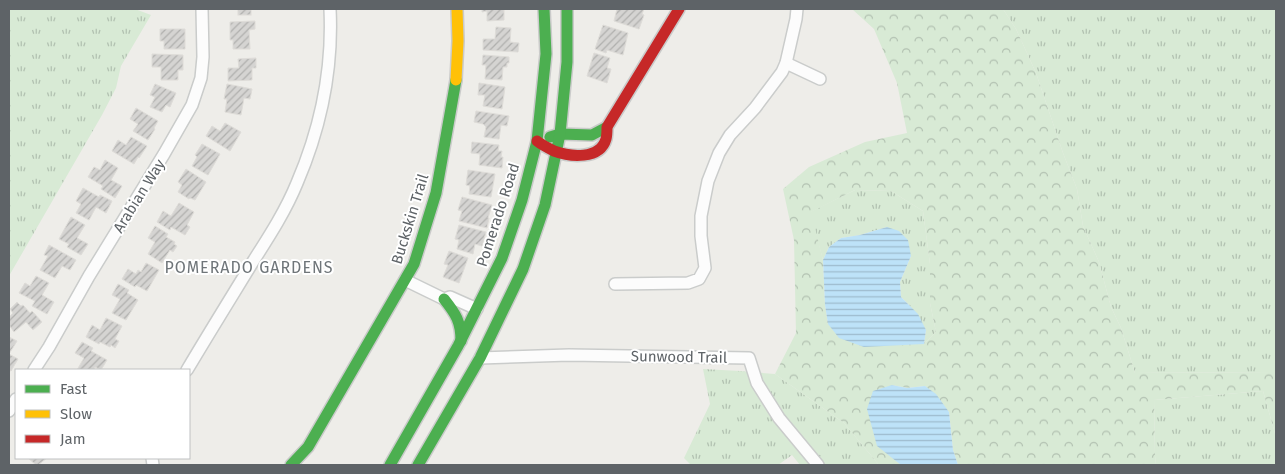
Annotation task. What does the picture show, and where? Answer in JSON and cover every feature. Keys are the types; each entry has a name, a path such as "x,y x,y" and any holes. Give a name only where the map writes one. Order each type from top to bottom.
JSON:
{"main road":[{"name":"Buckskin Trail","path":"291,465 308,446 414,264 436,193 456,77 457,9"},
{"name":"Pomerado Road","path":"390,465 461,341 477,309 502,258 522,200 537,141 546,54 544,9"},
{"path":"418,465 480,358 523,269 545,205 560,134 567,62 567,9"},
{"path":"537,141 560,134 592,135 606,127 679,9"},
{"path":"537,141 557,152 571,156 592,154 601,148 606,139 606,127"},
{"path":"444,299 460,319 461,341"},
{"path":"477,309 486,328 478,343 480,358"}],"street":[{"name":"Arabian Way","path":"35,369 192,105 201,78 203,56 202,9"},
{"path":"188,369 282,214 297,185 319,122 329,64 330,9"},
{"path":"615,284 688,283 699,278 704,268 701,210 712,169 730,135 755,108 782,72 786,63 797,9"},
{"path":"786,63 820,79"},
{"path":"405,280 444,299 450,297 477,309"},
{"name":"Sunwood Trail","path":"480,358 569,355 749,358 757,383 779,418 818,465"}],"green space":[{"path":"9,9 135,9 151,15 121,66 116,88 102,115 9,276"},
{"path":"852,9 1003,9 1016,29 1036,73 1077,189 1083,226 1099,262 1111,307 1121,328 1135,373 1276,372 1276,437 1263,391 1154,400 1156,465 958,465 953,450 949,412 925,386 907,388 892,385 894,459 901,465 879,465 844,423 775,374 796,333 794,240 783,189 809,167 865,142 907,133 897,83 874,29","holes":["855,190 891,191 923,211 930,264 930,303 936,332 924,344 828,324 825,305 823,260 811,212"]},
{"path":"1003,9 1276,9 1276,372 1135,373 1121,328 1111,307 1099,262 1083,226 1077,189 1036,73 1016,29"},
{"path":"855,190 891,191 923,211 930,264 930,303 936,332 924,344 926,330 909,305 901,297 900,282 911,256 887,227 860,235 841,238 829,247 823,260 810,212"},
{"path":"703,369 775,374 844,423 879,465 800,465 792,455 778,465 691,465 684,458 710,404"},
{"path":"1263,391 1276,437 1276,465 1156,465 1154,400"}],"water":[{"path":"887,227 899,231 908,240 911,256 900,282 901,297 918,314 926,330 924,344 864,347 839,338 828,324 825,305 823,260 829,247 841,238 860,235"},
{"path":"892,385 907,388 925,386 936,394 949,412 953,450 958,465 901,465 877,446 867,409 873,391"}],"building":[{"path":"238,9 251,9 251,15 238,15"},
{"path":"482,9 504,9 504,20 487,21 487,11 482,12"},
{"path":"617,9 644,9 639,29 614,21"},
{"path":"255,21 255,29 249,30 250,49 233,49 233,40 230,40 230,22"},
{"path":"603,25 628,33 623,55 607,50 606,53 595,49"},
{"path":"496,27 511,28 510,42 519,43 518,52 483,50 483,39 495,39"},
{"path":"160,29 185,29 185,49 164,49 164,41 160,41"},
{"path":"594,53 610,58 607,68 611,69 607,83 587,76"},
{"path":"152,54 183,55 183,70 178,70 178,80 161,80 161,67 152,67"},
{"path":"483,55 509,57 507,67 503,67 502,80 485,79 486,65 482,65"},
{"path":"256,58 256,68 252,68 252,80 228,81 228,68 239,68 238,59"},
{"path":"479,83 505,87 502,109 483,106 485,95 478,95"},
{"path":"155,84 176,93 170,107 166,105 162,112 150,107 155,97 150,95"},
{"path":"227,84 252,89 250,99 244,98 241,115 225,112 227,99 224,99"},
{"path":"136,108 158,121 148,140 133,131 138,124 130,119"},
{"path":"476,111 509,116 507,126 501,125 499,139 484,137 486,127 483,124 474,122"},
{"path":"225,123 241,132 230,151 206,136 212,126 220,131"},
{"path":"131,137 147,146 134,164 112,151 118,140 126,145"},
{"path":"472,142 499,145 498,151 502,151 501,157 503,157 502,168 479,165 480,154 471,153"},
{"path":"202,144 220,154 208,175 192,166 197,157 195,155"},
{"path":"105,160 118,168 111,180 122,186 115,198 101,189 103,186 88,177 94,167 100,170"},
{"path":"186,169 206,182 195,200 189,199 178,192 182,185 178,182"},
{"path":"468,170 495,174 491,197 469,194 470,186 466,185"},
{"path":"83,188 99,197 100,195 112,201 106,213 96,207 89,220 76,213 81,204 76,201"},
{"path":"462,197 492,205 487,228 459,221 462,211 458,210"},
{"path":"179,203 194,212 187,225 190,227 185,235 171,227 170,230 157,222 163,211 171,216"},
{"path":"71,217 85,225 77,238 88,244 81,255 67,247 69,244 59,239"},
{"path":"459,225 486,232 482,246 475,244 473,254 457,249 459,240 455,239"},
{"path":"155,226 168,234 166,237 175,242 174,244 177,246 173,252 170,250 162,263 148,254 155,242 148,238"},
{"path":"49,245 76,260 70,270 62,266 55,278 40,270 48,256 44,255"},
{"path":"449,251 468,258 459,283 443,277 448,265 444,264"},
{"path":"146,263 159,270 147,291 136,285 135,287 122,279 128,269 136,274 138,270 141,272"},
{"path":"36,276 49,283 42,295 54,302 47,314 32,306 35,301 19,293 25,283 30,286"},
{"path":"118,284 129,290 127,293 138,300 126,320 112,313 120,299 112,295"},
{"path":"17,302 21,306 23,305 30,313 32,311 42,322 33,330 26,322 14,332 9,325 9,317 13,313 10,309"},
{"path":"106,318 122,326 115,339 119,341 115,348 100,342 99,344 86,337 92,325 100,330"},
{"path":"9,337 17,341 9,354"},
{"path":"82,342 93,348 91,351 107,360 102,369 95,367 94,369 78,369 84,358 75,353"},
{"path":"9,354 18,359 11,371 9,370"},
{"path":"29,459 46,459 38,465"}],"traffic: fast":[{"path":"390,465 458,346 502,258 522,200 537,141 546,54 544,9"},
{"path":"418,465 480,358 523,269 545,205 560,134 567,62 567,9"},
{"path":"291,465 308,447 414,264 436,193 456,80"},
{"path":"550,137 560,134 592,135 607,127"},
{"path":"444,299 457,318 461,341"}],"traffic: slow":[{"path":"456,80 457,9"}],"traffic: jam":[{"path":"537,141 554,151 568,155 584,155 598,151 606,139 607,127 679,9"}],"district":[{"name":"POMERADO GARDENS","path":"249,267"}]}
